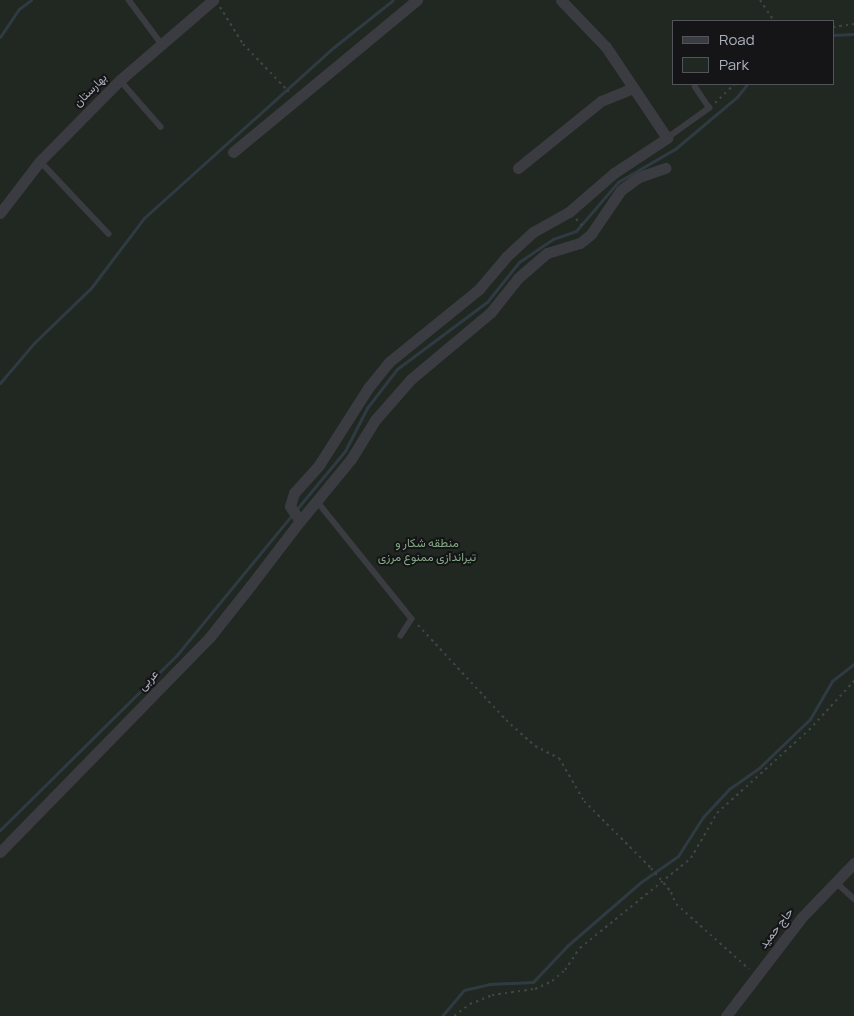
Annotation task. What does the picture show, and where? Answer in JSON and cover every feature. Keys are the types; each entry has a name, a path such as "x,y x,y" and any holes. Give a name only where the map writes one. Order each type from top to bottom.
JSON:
{"street":[{"name":"بهارستان","path":"0,213 40,161 120,80 160,43 214,0"},
{"path":"232,152 417,0"},
{"path":"561,0 606,47 667,138 614,174 569,212 533,232 506,257 479,289 389,362 368,388 319,465 294,493 296,514 317,502 351,459 375,420 411,378 491,312 518,278 547,253 580,243 591,234 621,190 639,177 665,168"},
{"path":"518,168 601,101 634,88"},
{"name":"عربی","path":"0,852 209,638 296,514"},
{"name":"حاج حمید","path":"726,1016 757,974 835,881 854,863"}],"lane":[{"path":"129,0 160,43"},
{"path":"120,80 160,127"},
{"path":"667,138 709,108 696,87"},
{"path":"40,161 109,234"},
{"path":"317,502 412,619 401,636"},
{"path":"835,881 854,900"}],"path":[{"path":"214,0 243,44 290,94"},
{"path":"760,0 773,20"},
{"path":"834,27 854,24"},
{"path":"709,108 734,85"},
{"path":"576,219 587,230"},
{"path":"412,619 506,720 536,746 558,758 584,802 651,868 662,881 676,904 695,923 757,974"},
{"path":"454,1016 492,995 536,989 552,981 566,970 580,948 692,858 717,813 809,730 854,681"}],"green space":[{"name":"منطقه شکار و تیراندازی ممنوع مرزی","path":"0,0 854,0 854,1016 0,1016"}],"waterway":[{"path":"0,37 19,9 31,0"},
{"path":"0,383 34,343 91,288 144,218 334,47 393,0"},
{"path":"834,35 854,34"},
{"path":"296,510 345,451 367,408 397,369 487,302 519,262 553,239 576,231 618,182 675,149 737,97 746,85"},
{"path":"0,830 176,656 292,515"},
{"path":"442,1016 464,990 489,984 533,982 567,946 641,882 678,856 703,817 729,789 760,767 810,719 832,681 854,664"}]}
